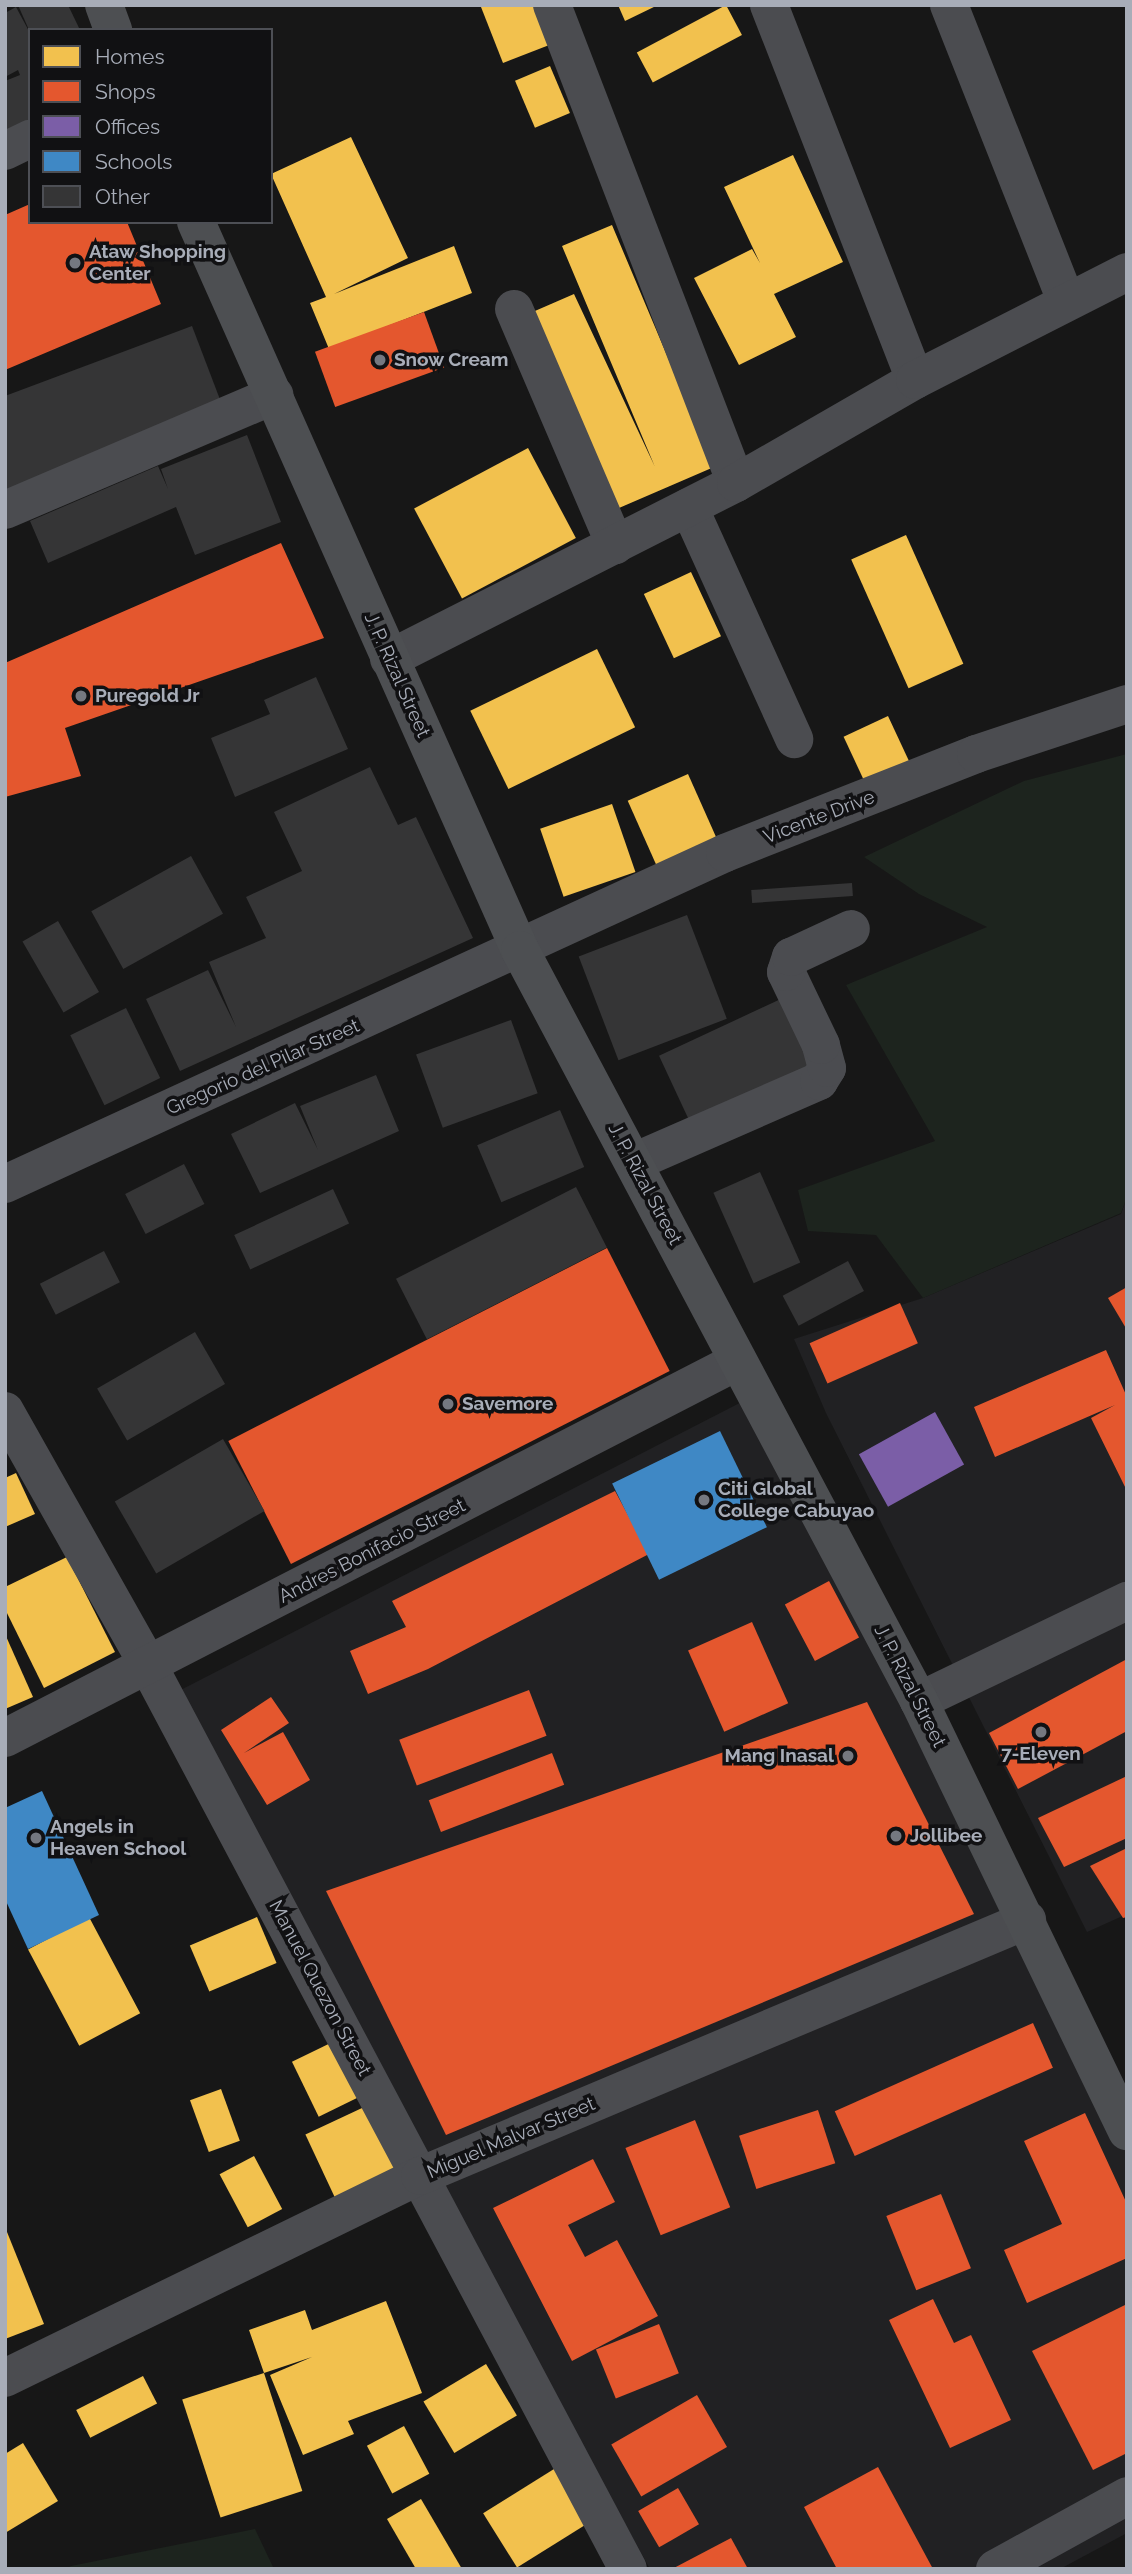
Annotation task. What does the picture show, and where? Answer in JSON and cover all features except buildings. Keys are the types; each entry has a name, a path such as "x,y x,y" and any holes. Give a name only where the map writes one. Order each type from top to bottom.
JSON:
{"main road":[{"path":"104,5 112,28"},
{"name":"J. P. Rizal Street","path":"197,224 520,950 919,1701 1127,2131"}],"street":[{"path":"552,5 736,483"},
{"path":"769,5 915,380"},
{"path":"949,5 1066,301"},
{"path":"5,151 28,140"},
{"path":"389,659 736,483 915,380 1127,272"},
{"path":"514,309 615,545"},
{"path":"5,510 275,395"},
{"path":"689,507 794,739"},
{"name":"Vicente Drive","path":"520,950 725,853 976,754 1127,704"},
{"path":"634,1162 818,1081 827,1068 821,1045 786,972 791,957 851,929"},
{"name":"Gregorio del Pilar Street","path":"5,1184 520,950"},
{"name":"Andres Bonifacio Street","path":"5,1738 149,1667 738,1361"},
{"name":"Manuel Quezon Street","path":"5,1411 149,1667 628,2569"},
{"path":"919,1701 1127,1601"},
{"name":"Miguel Malvar Street","path":"5,2378 420,2176 1027,1920"},
{"path":"995,2569 1127,2496"}],"shaded area":[{"path":"1127,754 1127,1197 1121,1213 923,1298 876,1235 808,1231 798,1190 935,1141 846,985 987,927 919,894 864,857 1024,781"},
{"path":"1127,1197 1127,1914 1087,1932 826,1413 794,1339 923,1298 1121,1214"},
{"path":"767,1389 1127,2115 1127,2533 1060,2569 650,2569 167,1697"},
{"path":"255,2529 274,2569 65,2569 71,2566"}],"place":[{"name":"Ataw Shopping Center","path":"75,263"},
{"name":"Snow Cream","path":"380,360"},
{"name":"Puregold Jr","path":"81,696"},
{"name":"Savemore","path":"448,1404"},
{"name":"Citi Global College Cabuyao","path":"704,1500"},
{"name":"7-Eleven","path":"1041,1732"},
{"name":"Mang Inasal","path":"848,1756"},
{"name":"Jollibee","path":"896,1836"},
{"name":"Angels in Heaven School","path":"36,1838"}]}
